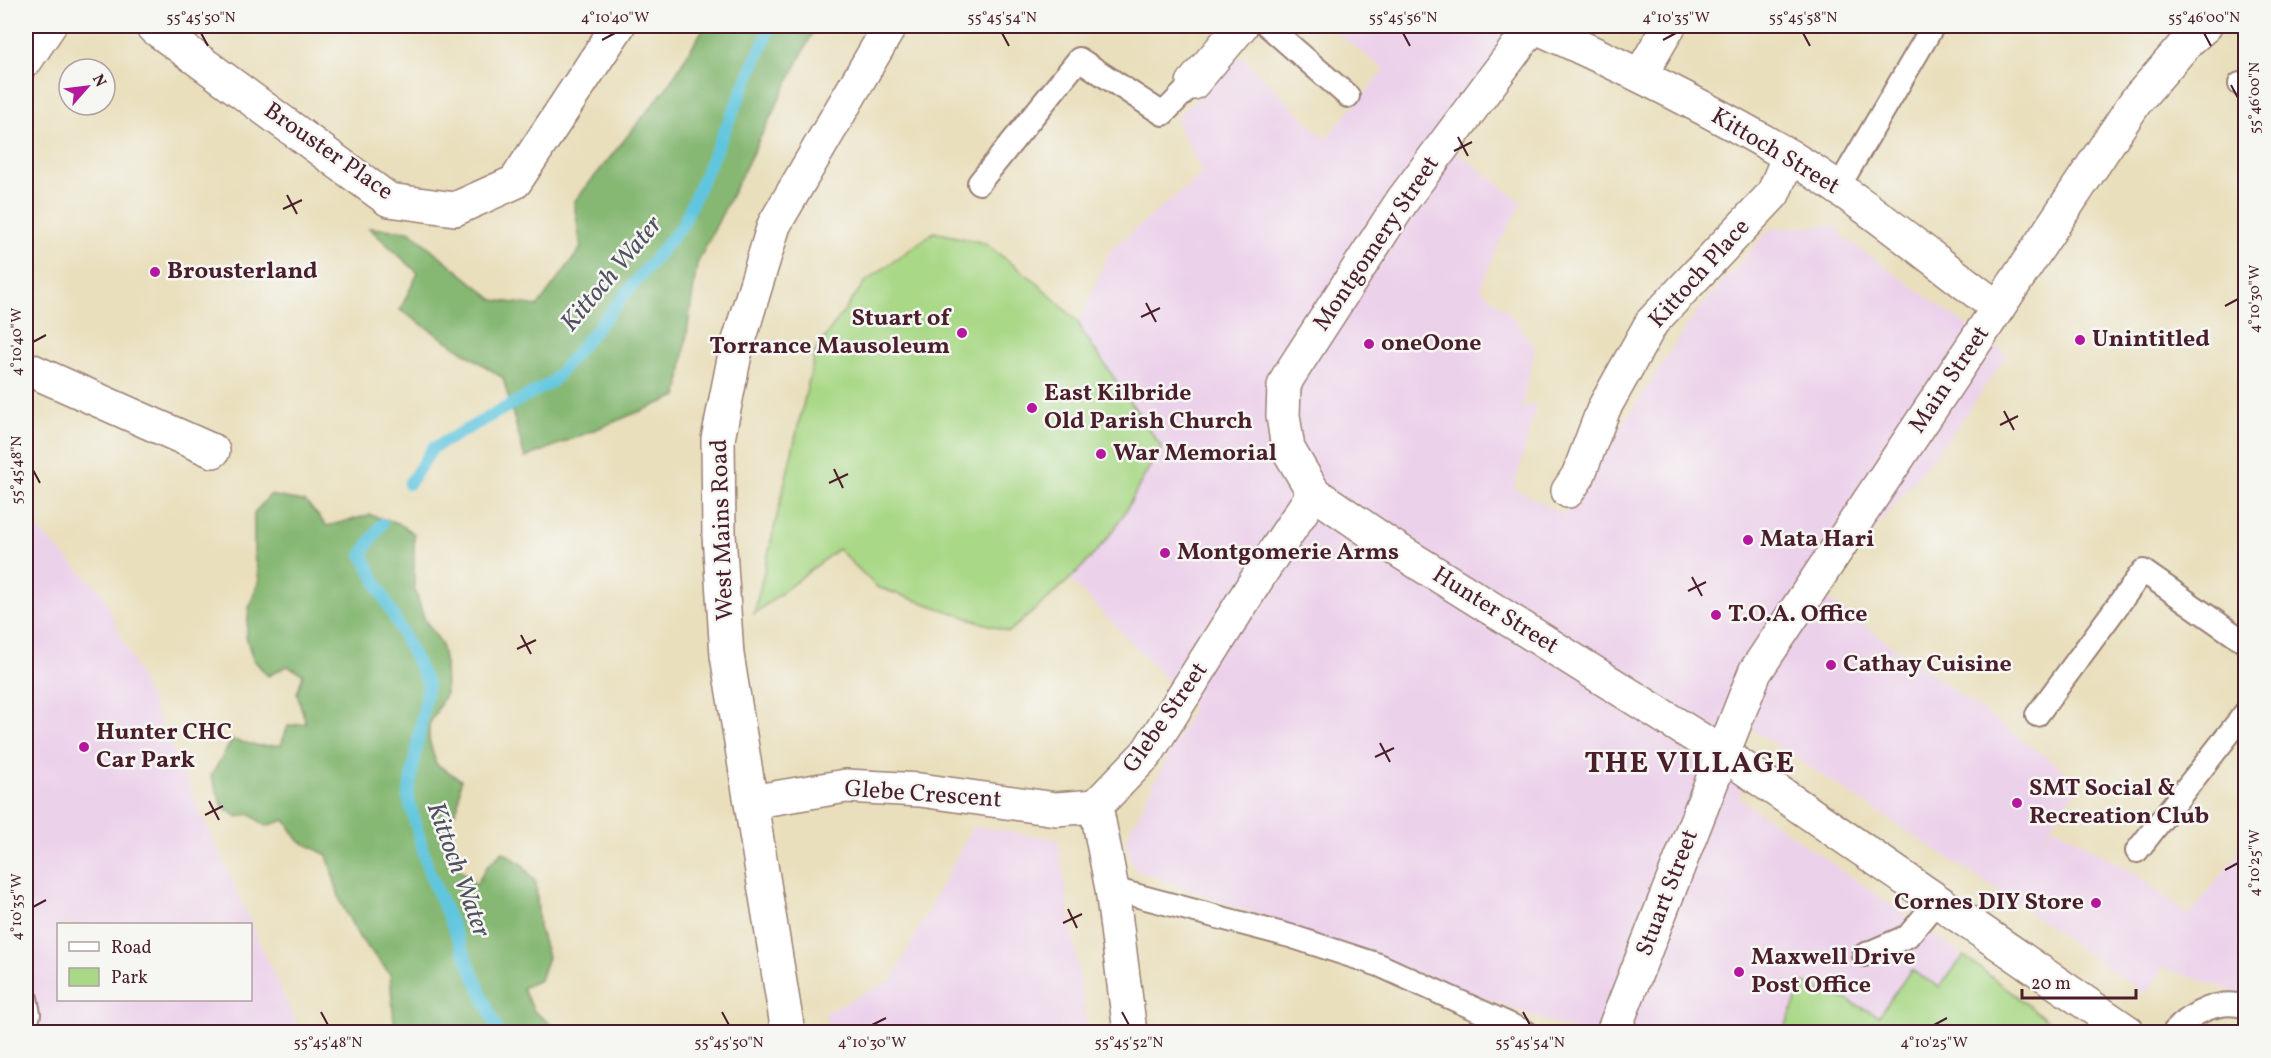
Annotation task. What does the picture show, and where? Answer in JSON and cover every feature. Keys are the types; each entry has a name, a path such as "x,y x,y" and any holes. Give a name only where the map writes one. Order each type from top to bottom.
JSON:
{"street":[{"path":"26,60 49,26"},
{"name":"Brouster Place","path":"152,26 390,200 455,209 515,182 618,26"},
{"name":"West Mains Road","path":"788,1032 727,655 719,535 718,439 735,354 774,225 890,26"},
{"path":"1193,83 1240,26"},
{"name":"Kittoch Street","path":"1534,26 1641,74 1789,156 1838,188 1998,308"},
{"name":"Montgomery Street","path":"1288,449 1283,415 1284,386 1291,372 1402,201 1534,26"},
{"path":"1641,74 1669,26"},
{"name":"Main Street","path":"1722,753 1755,672 2136,101 2188,41 2205,26"},
{"name":"Kittoch Place","path":"1568,491 1578,476 1604,408 1652,322 1773,194 1789,156"},
{"path":"26,368 213,451"},
{"name":"Hunter Street","path":"1288,449 1314,493 1390,545 1722,753 2128,1032"},
{"name":"Glebe Street","path":"1096,806 1147,753 1314,493"},
{"name":"Stuart Street","path":"1613,1032 1722,753"},
{"name":"Glebe Crescent","path":"751,802 846,786 932,791 1056,808 1096,806"},
{"path":"1096,806 1112,889 1130,1032"}],"lane":[{"path":"1268,26 1348,96"},
{"path":"1838,188 1933,26"},
{"path":"979,183 1079,59 1163,114 1193,83"},
{"path":"2037,715 2143,571 2246,643"},
{"path":"2138,850 2246,712"},
{"path":"1112,889 1301,939 1379,965 1526,1032"},
{"path":"1864,955 1908,936 1938,900"},
{"path":"26,998 29,1014 26,1025"},
{"path":"2174,1032 2202,1011 2234,1003 2246,1007"}],"shaded area":[{"path":"1327,26 1533,26 1445,143 1523,203 1502,238 1480,288 1510,314 1535,348 1521,409 1537,402 1514,488 1564,515 1696,312 1770,229 1834,225 1846,239 2007,354 1966,415 1844,569 1826,598 2081,782 2029,858 2053,826 2136,874 2189,916 2245,845 2245,1002 2230,990 2163,968 2146,995 2003,894 1748,727 1740,799 1964,956 1939,987 1911,970 1880,1016 1828,991 1803,983 1783,1032 1577,1032 1135,870 1125,841 1193,707 1070,579 1115,528 1149,465 1162,448 1082,331 1079,323 1110,250 1203,173 1175,119 1241,56 1325,139 1385,70"},
{"path":"26,517 102,593 251,923 57,923 57,1001 252,1001 252,926 300,1032 26,1032"},
{"path":"973,826 1058,840 1088,1032 829,1032 826,1012 892,980"}],"green space":[{"path":"705,26 816,26 697,264 678,396 525,458 503,378 400,310 418,273 369,228 409,231 494,300 538,306 581,248 574,202 668,86"},
{"path":"934,232 984,243 1034,280 1079,323 1082,331 1162,448 1104,543 1065,583 1009,632 877,587 838,549 754,614 816,350 865,282"},
{"path":"270,495 306,502 327,526 370,515 398,523 414,534 414,588 425,620 441,643 445,664 446,693 429,725 429,739 436,764 461,780 458,806 447,826 459,868 476,885 488,865 503,852 522,864 536,883 539,927 548,957 540,980 522,988 534,1011 555,1028 556,1032 411,1032 394,1023 390,974 359,937 341,903 327,855 299,841 285,820 266,826 249,814 238,817 223,807 211,776 232,740 260,746 281,745 288,726 306,723 297,694 303,674 287,666 268,676 253,659 246,637 249,608 259,580 254,555 254,513"},
{"path":"1964,956 2063,1032 1783,1032 1803,983 1828,991 1879,1016 1911,970 1939,987"}],"waterway":[{"name":"Kittoch Water","path":"409,484 433,448 552,382 682,226 771,26"},
{"name":"Kittoch Water","path":"382,524 362,554 428,684 408,797 429,872 498,1032"}],"place":[{"name":"Brousterland","path":"155,272"},
{"name":"Stuart of Torrance Mausoleum","path":"962,333"},
{"name":"Unintitled","path":"2080,340"},
{"name":"oneOone","path":"1369,344"},
{"name":"East Kilbride Old Parish Church","path":"1032,408"},
{"name":"War Memorial","path":"1101,454"},
{"name":"Mata Hari","path":"1748,540"},
{"name":"Montgomerie Arms","path":"1165,553"},
{"name":"T.O.A. Office","path":"1716,615"},
{"name":"Cathay Cuisine","path":"1831,665"},
{"name":"Hunter CHC Car Park","path":"84,747"},
{"name":"SMT Social & Recreation Club","path":"2017,803"},
{"name":"Cornes DIY Store","path":"2096,903"},
{"name":"Maxwell Drive Post Office","path":"1739,972"}],"district":[{"name":"THE VILLAGE","path":"1690,764"}]}
